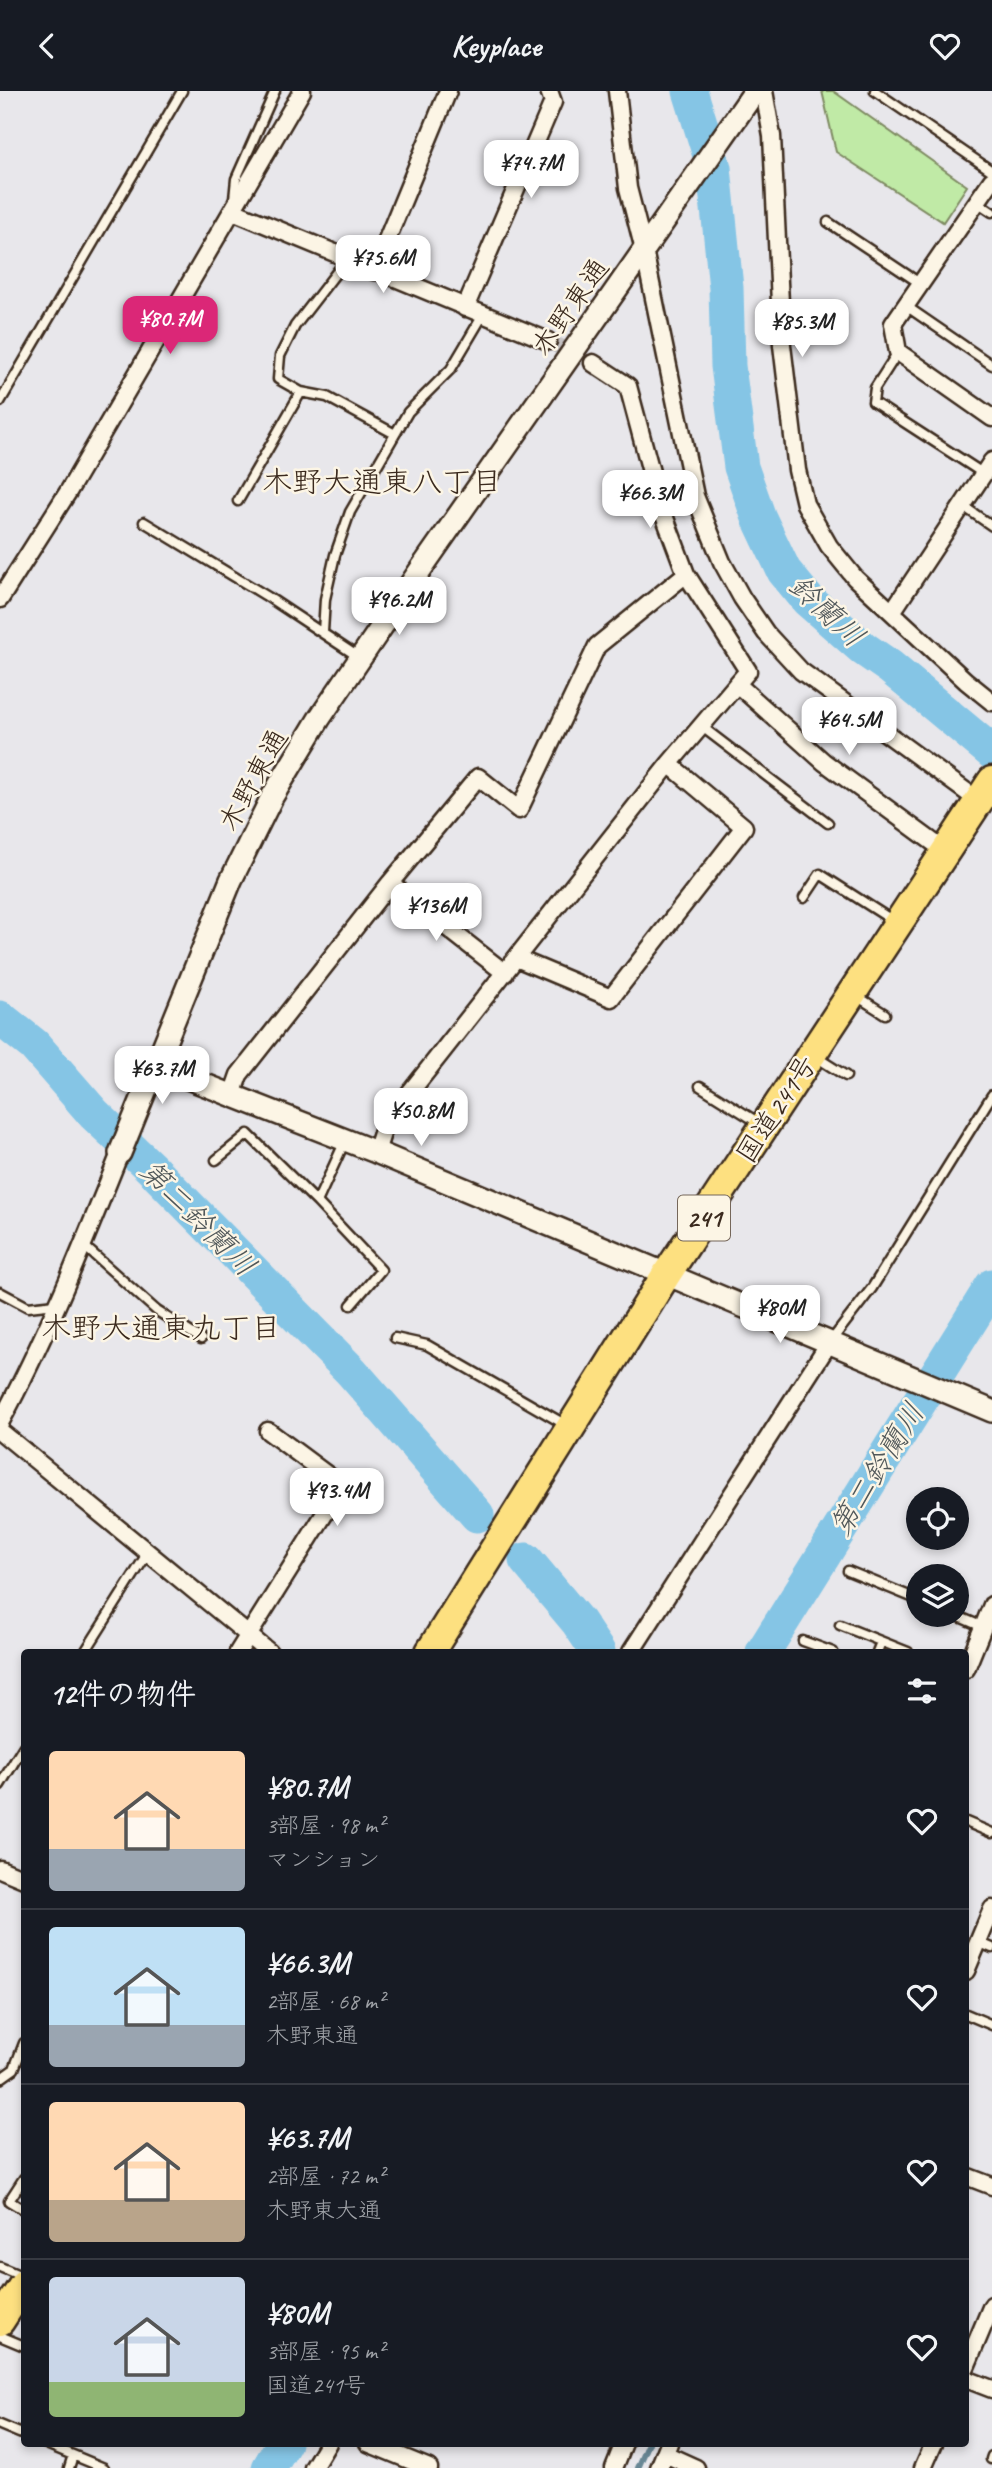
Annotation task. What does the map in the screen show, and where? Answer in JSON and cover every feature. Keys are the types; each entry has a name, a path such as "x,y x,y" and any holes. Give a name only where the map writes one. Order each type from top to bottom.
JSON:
{"highway":[{"name":"国道241号","path":"432,1649 666,1275 945,851 986,795"}],"street":[{"path":"0,599 68,492 302,91"},
{"path":"373,271 448,91"},
{"path":"465,307 554,102 549,91"},
{"path":"617,91 628,188 644,250 695,496 722,562 742,598 766,632 801,671 986,795"},
{"name":"木野東通","path":"120,1153 231,880 272,797 318,719 755,91"},
{"path":"764,91 772,136 782,345 797,470 805,504 829,546 855,578 965,681 992,702"},
{"path":"992,180 893,324 898,352 992,418"},
{"path":"233,211 346,260 548,341"},
{"path":"376,1152 385,1124 669,764 748,671 686,574 659,502 628,386 593,363"},
{"path":"892,613 988,468"},
{"path":"232,1095 239,1075 390,883 478,777 519,810 597,646 686,574"},
{"path":"737,684 824,762 945,851"},
{"path":"516,958 611,998 744,827 669,764"},
{"path":"390,883 505,973"},
{"path":"156,1066 376,1152 992,1411"},
{"path":"0,1423 59,1304 120,1153"},
{"path":"633,1649 829,1343"},
{"path":"0,1431 265,1649"},
{"path":"240,1649 342,1486 268,1431"},
{"path":"969,1662 992,1605"},
{"path":"0,1869 21,1878"},
{"path":"969,1967 985,1945 992,1909"},
{"path":"969,2177 992,2186"},
{"path":"969,2360 992,2305"},
{"path":"969,2380 992,2389"},
{"path":"313,2468 326,2447"},
{"path":"378,2447 429,2468"},
{"path":"614,2468 622,2447"},
{"path":"923,2468 932,2447"},
{"path":"664,2455 696,2468"}],"lane":[{"path":"0,402 182,91"},
{"path":"233,211 236,179 275,91"},
{"path":"875,91 992,171"},
{"path":"977,202 992,212"},
{"path":"828,222 921,284"},
{"path":"346,260 295,326 280,356 278,379 301,393 327,397 395,434"},
{"path":"906,306 992,365"},
{"path":"323,632 325,599 335,555 350,512 408,412 451,369 483,315"},
{"path":"898,352 875,388 873,402 988,468"},
{"path":"238,501 301,393"},
{"path":"963,506 992,526"},
{"path":"144,522 360,657"},
{"path":"701,726 828,823"},
{"path":"804,898 820,874 897,923"},
{"path":"852,993 885,1014"},
{"path":"811,1055 846,1076"},
{"path":"700,1086 764,1126"},
{"path":"829,1343 872,1288 992,1095"},
{"path":"216,1160 248,1134 381,1270 351,1305"},
{"path":"317,1202 345,1140"},
{"path":"82,1245 157,1311 201,1339"},
{"path":"0,1292 28,1307 59,1304"},
{"path":"395,1338 427,1345 572,1428"},
{"path":"87,1649 148,1553"},
{"path":"848,1571 906,1595"},
{"path":"969,1621 983,1627"},
{"path":"840,1625 901,1649"},
{"path":"803,1641 825,1649"},
{"path":"878,1649 881,1641"},
{"path":"0,1785 21,1752"},
{"path":"969,1823 992,1833"},
{"path":"969,2015 992,2025"},
{"path":"0,2079 14,2069 21,2051"},
{"path":"21,2183 9,2201 21,2208"},
{"path":"0,2267 18,2297"},
{"path":"0,2336 21,2345"},
{"path":"0,2425 21,2434"},
{"path":"54,2447 104,2468"},
{"path":"69,2468 73,2455"}],"green space":[{"path":"822,91 833,91 967,186 943,222 836,152"}],"waterway":[{"name":"鈴蘭川","path":"690,91 714,168 726,288 728,366 741,467 759,518 784,571 808,600 864,649 890,667 992,752"},
{"name":"第二鈴蘭川","path":"0,1018 34,1045 94,1114 151,1168 351,1371 477,1515"},
{"name":"第二鈴蘭川","path":"765,1649 992,1286"},
{"name":"第二鈴蘭川","path":"526,1560 578,1622 596,1649"},
{"name":"第二鈴蘭川","path":"269,2468 282,2447"},
{"path":"638,2468 647,2447"}],"tunnel":[{"path":"548,341 593,363"}],"district":[{"name":"木野大通東八丁目","path":"382,482"},
{"name":"木野大通東九丁目","path":"161,1328"}]}
